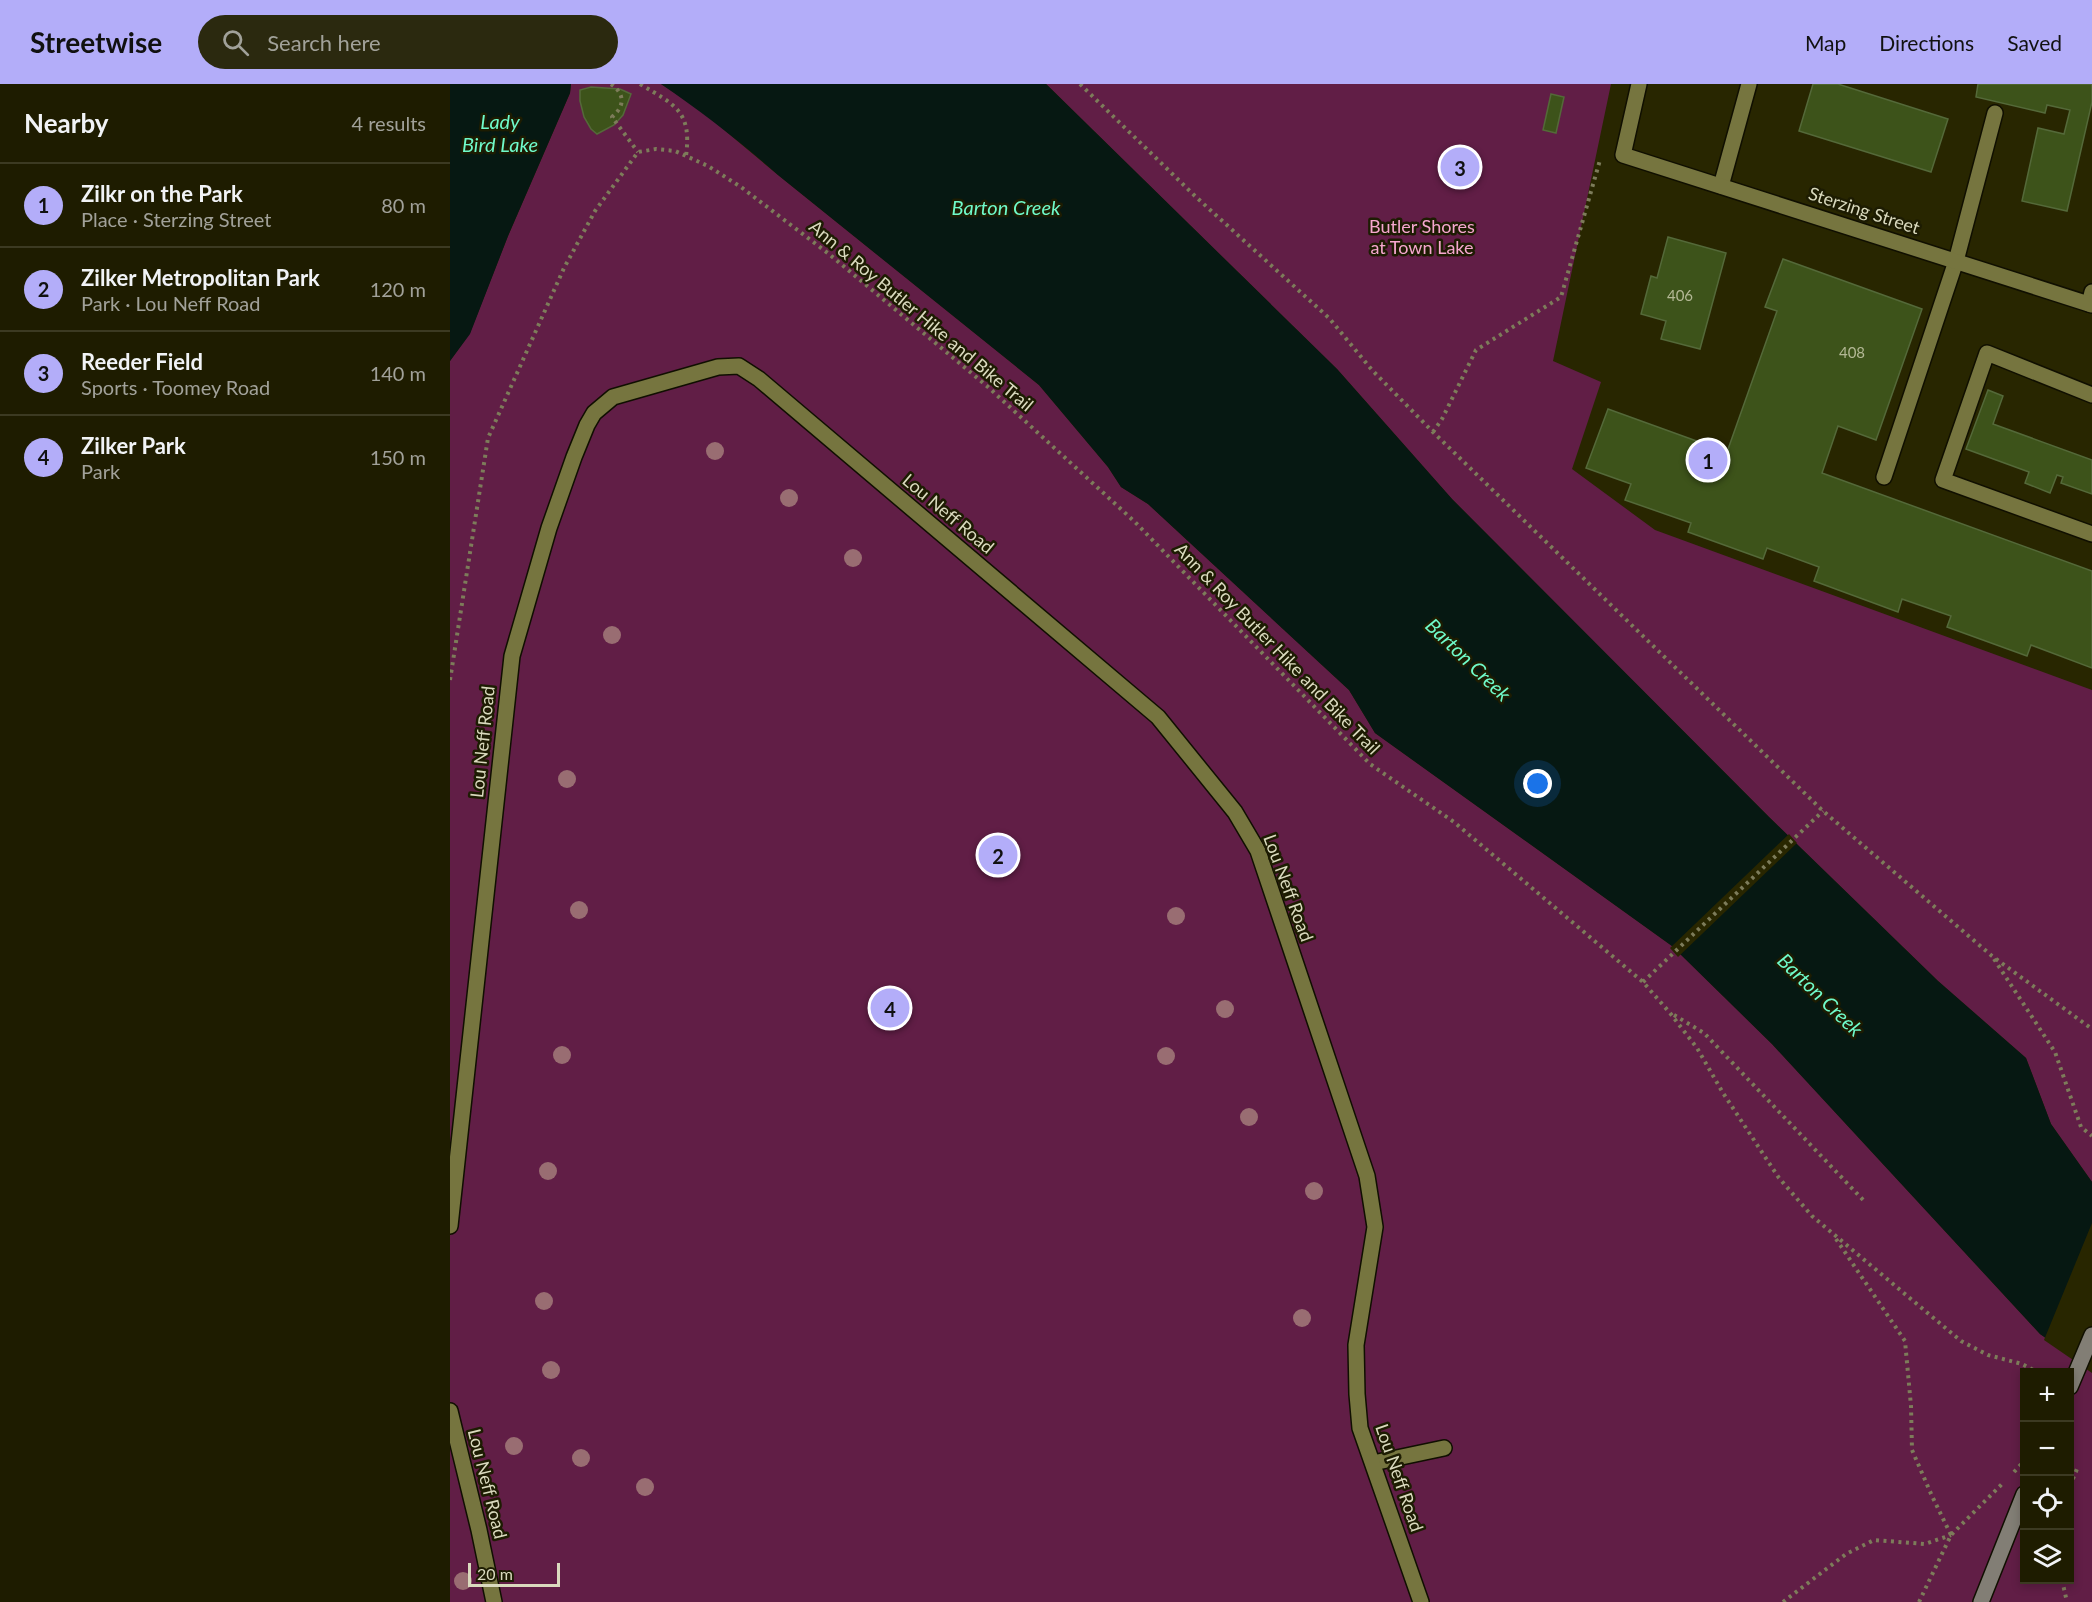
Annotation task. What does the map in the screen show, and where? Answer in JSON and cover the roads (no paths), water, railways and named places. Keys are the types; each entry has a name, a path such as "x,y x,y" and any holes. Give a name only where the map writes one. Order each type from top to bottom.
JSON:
{"main road":[{"path":"2074,1378 2092,1335"},
{"path":"1981,1602 2020,1506"}],"street":[{"name":"Sterzing Street","path":"1639,84 1623,155 1956,261 2091,300"},
{"path":"1721,186 1749,84"},
{"path":"1884,477 1956,261 1995,113"},
{"path":"2092,395 1987,353 1943,480 2092,534"},
{"name":"Lou Neff Road","path":"450,1226 512,656 549,528 586,425 594,413 613,398 718,367 739,366 759,379 1158,717 1235,812 1257,850 1367,1176 1375,1227 1356,1345 1360,1428 1421,1602"},
{"name":"Lou Neff Road","path":"450,1411 494,1602"},
{"path":"1373,1463 1444,1448"}],"water":[{"name":"Lady Bird Lake","path":"450,84 571,84 570,93 508,236 470,334 450,361"},
{"name":"Barton Creek","path":"661,84 1046,84 1337,369 1452,499 1769,817 1938,981 2026,1058 2051,1124 2092,1182 2092,1370 2040,1334 1772,1044 1672,946 1375,733 1349,690 1148,504 1121,487 1108,467 1039,385 736,139"}],"place":[{"name":"Reeder Field","path":"1460,167"},
{"name":"Zilkr on the Park","path":"1708,460"},
{"name":"Zilker Metropolitan Park","path":"998,855"},
{"name":"Zilker Park","path":"890,1008"}],"park label":[{"name":"Butler Shores at Town Lake","path":"1422,237"}]}
